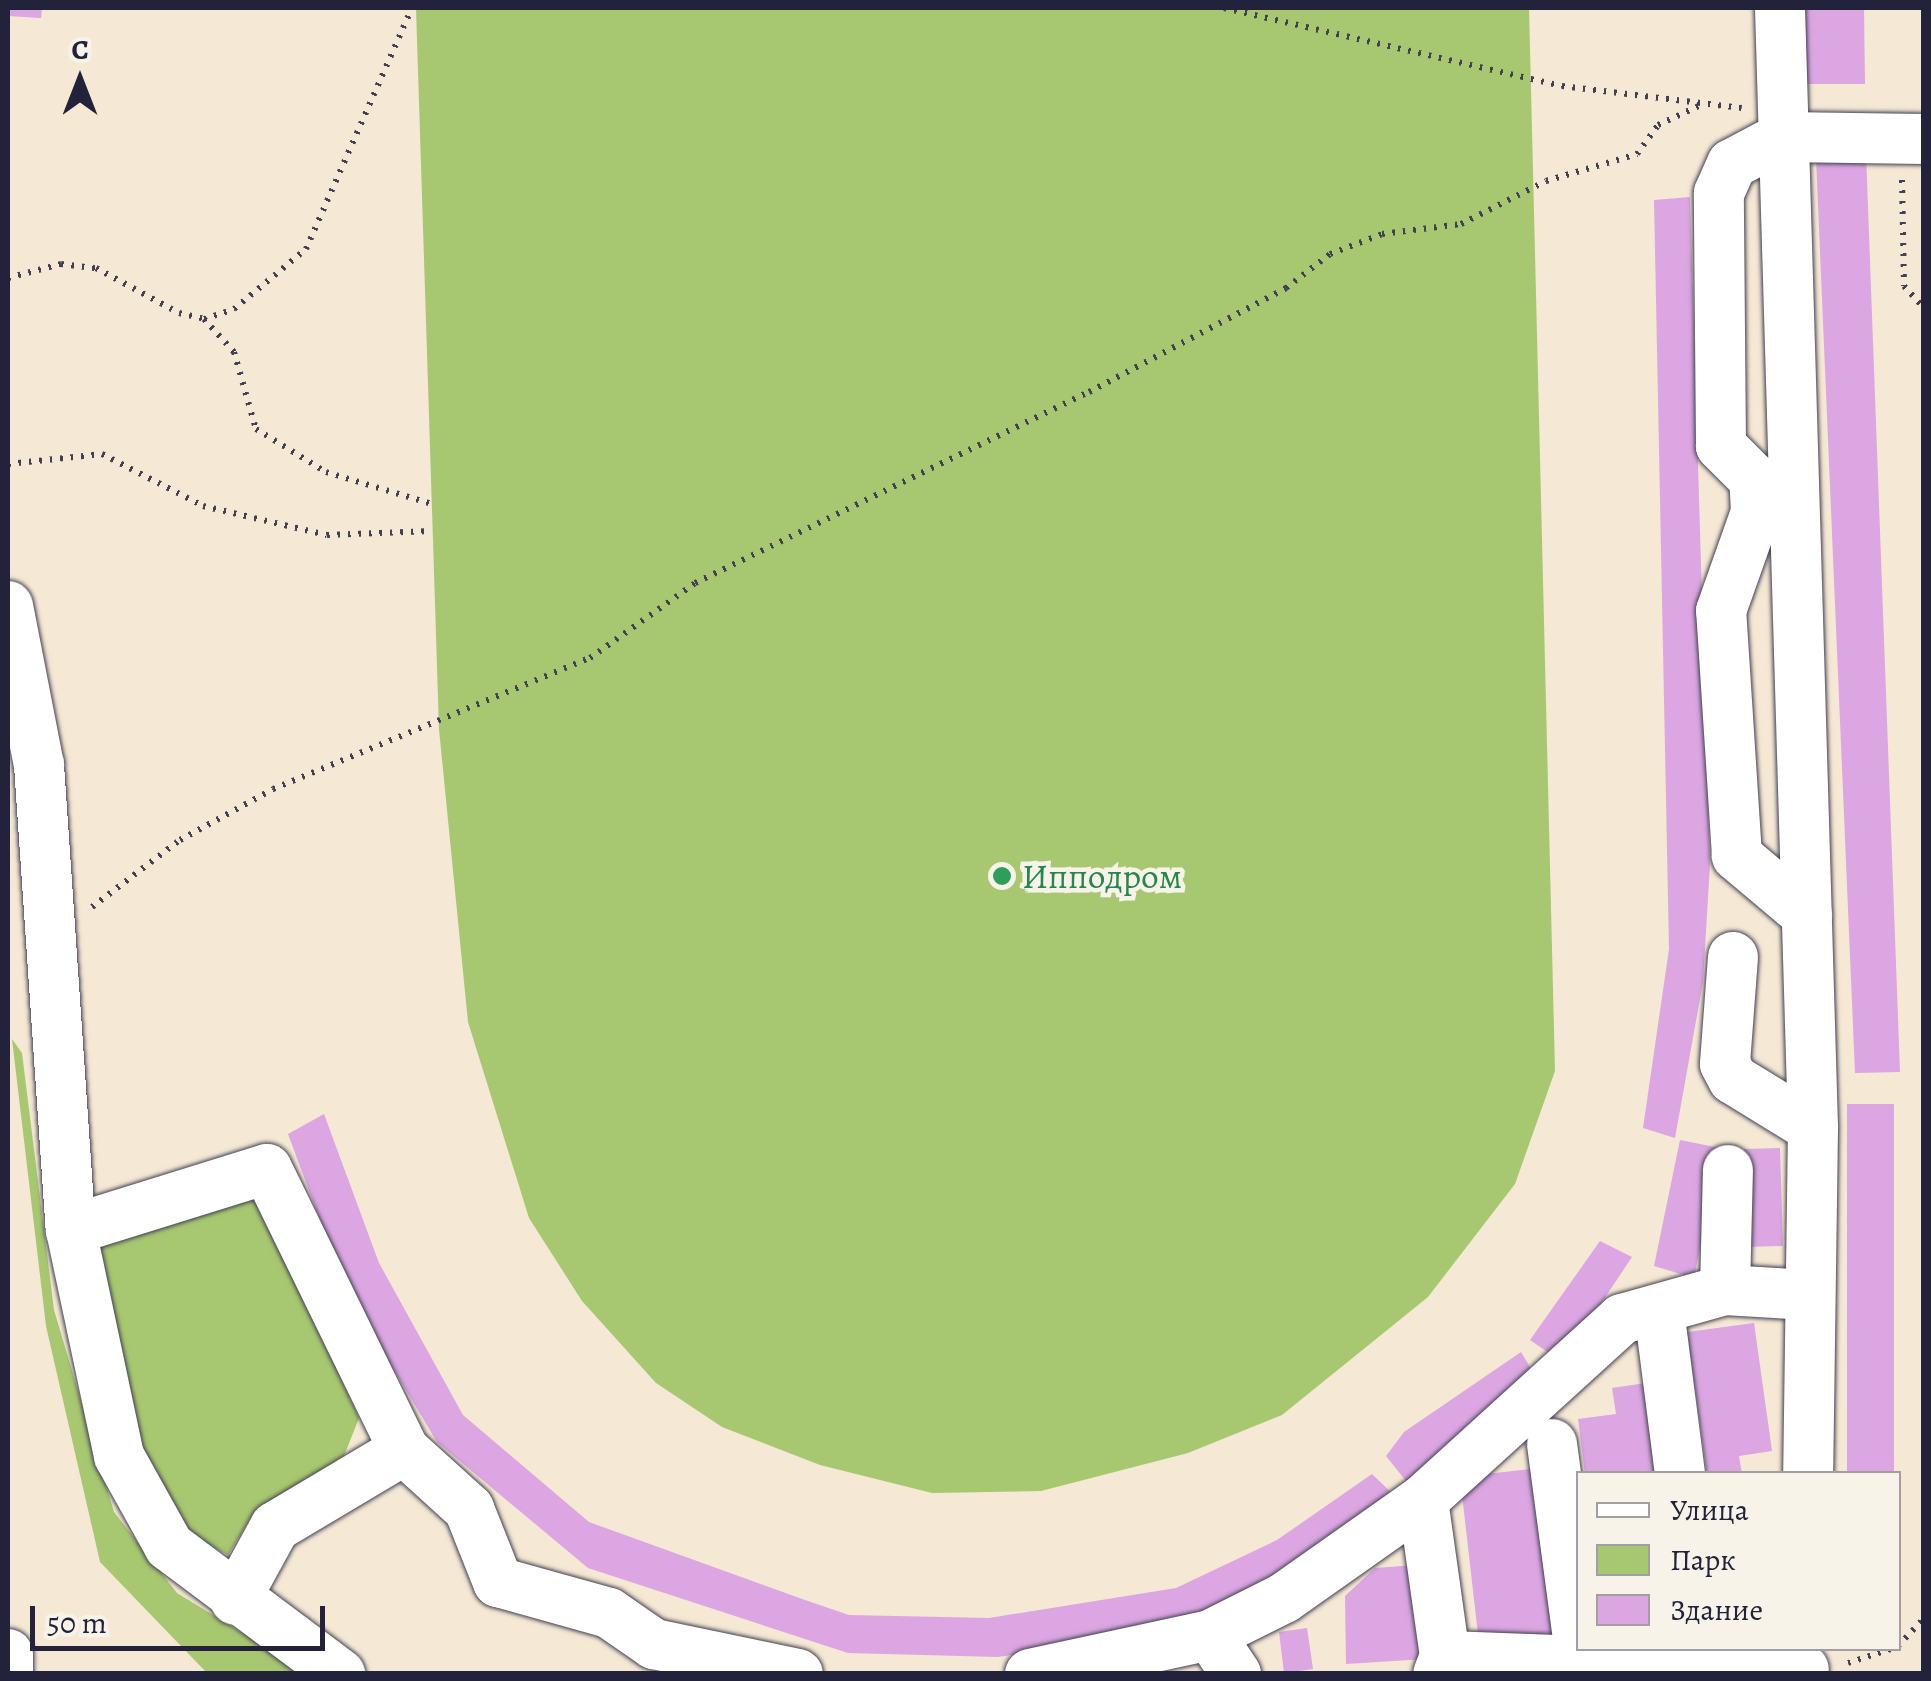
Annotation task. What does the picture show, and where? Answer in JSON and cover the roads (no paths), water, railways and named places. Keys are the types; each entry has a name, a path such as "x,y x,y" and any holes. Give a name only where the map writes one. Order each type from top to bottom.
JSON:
{"street":[{"path":"1780,8 1813,1128 1808,1471"},
{"path":"1806,915 1737,856 1721,611 1756,512 1754,479 1721,446 1719,193 1732,164 1783,124 1916,139"},
{"path":"8,606 39,766 48,942 28,999 98,1380 134,1494 169,1546 235,1600 340,1674"},
{"path":"1733,957 1725,1064 1733,1079 1813,1128"},
{"path":"70,1230 267,1169 404,1450 469,1509 498,1582 609,1613 654,1644 798,1674"},
{"path":"1725,1290 1728,1170"},
{"path":"1030,1674 1223,1654 1284,1598 1424,1500 1622,1318 1725,1290 1809,1295"},
{"path":"1659,1310 1680,1471"},
{"path":"1552,1444 1576,1621"},
{"path":"235,1600 275,1527 404,1450"},
{"path":"1424,1500 1441,1665 1580,1651 1803,1664"},
{"path":"8,1654 8,1674"}],"place":[{"name":"Ипподром","path":"1002,876"}]}
